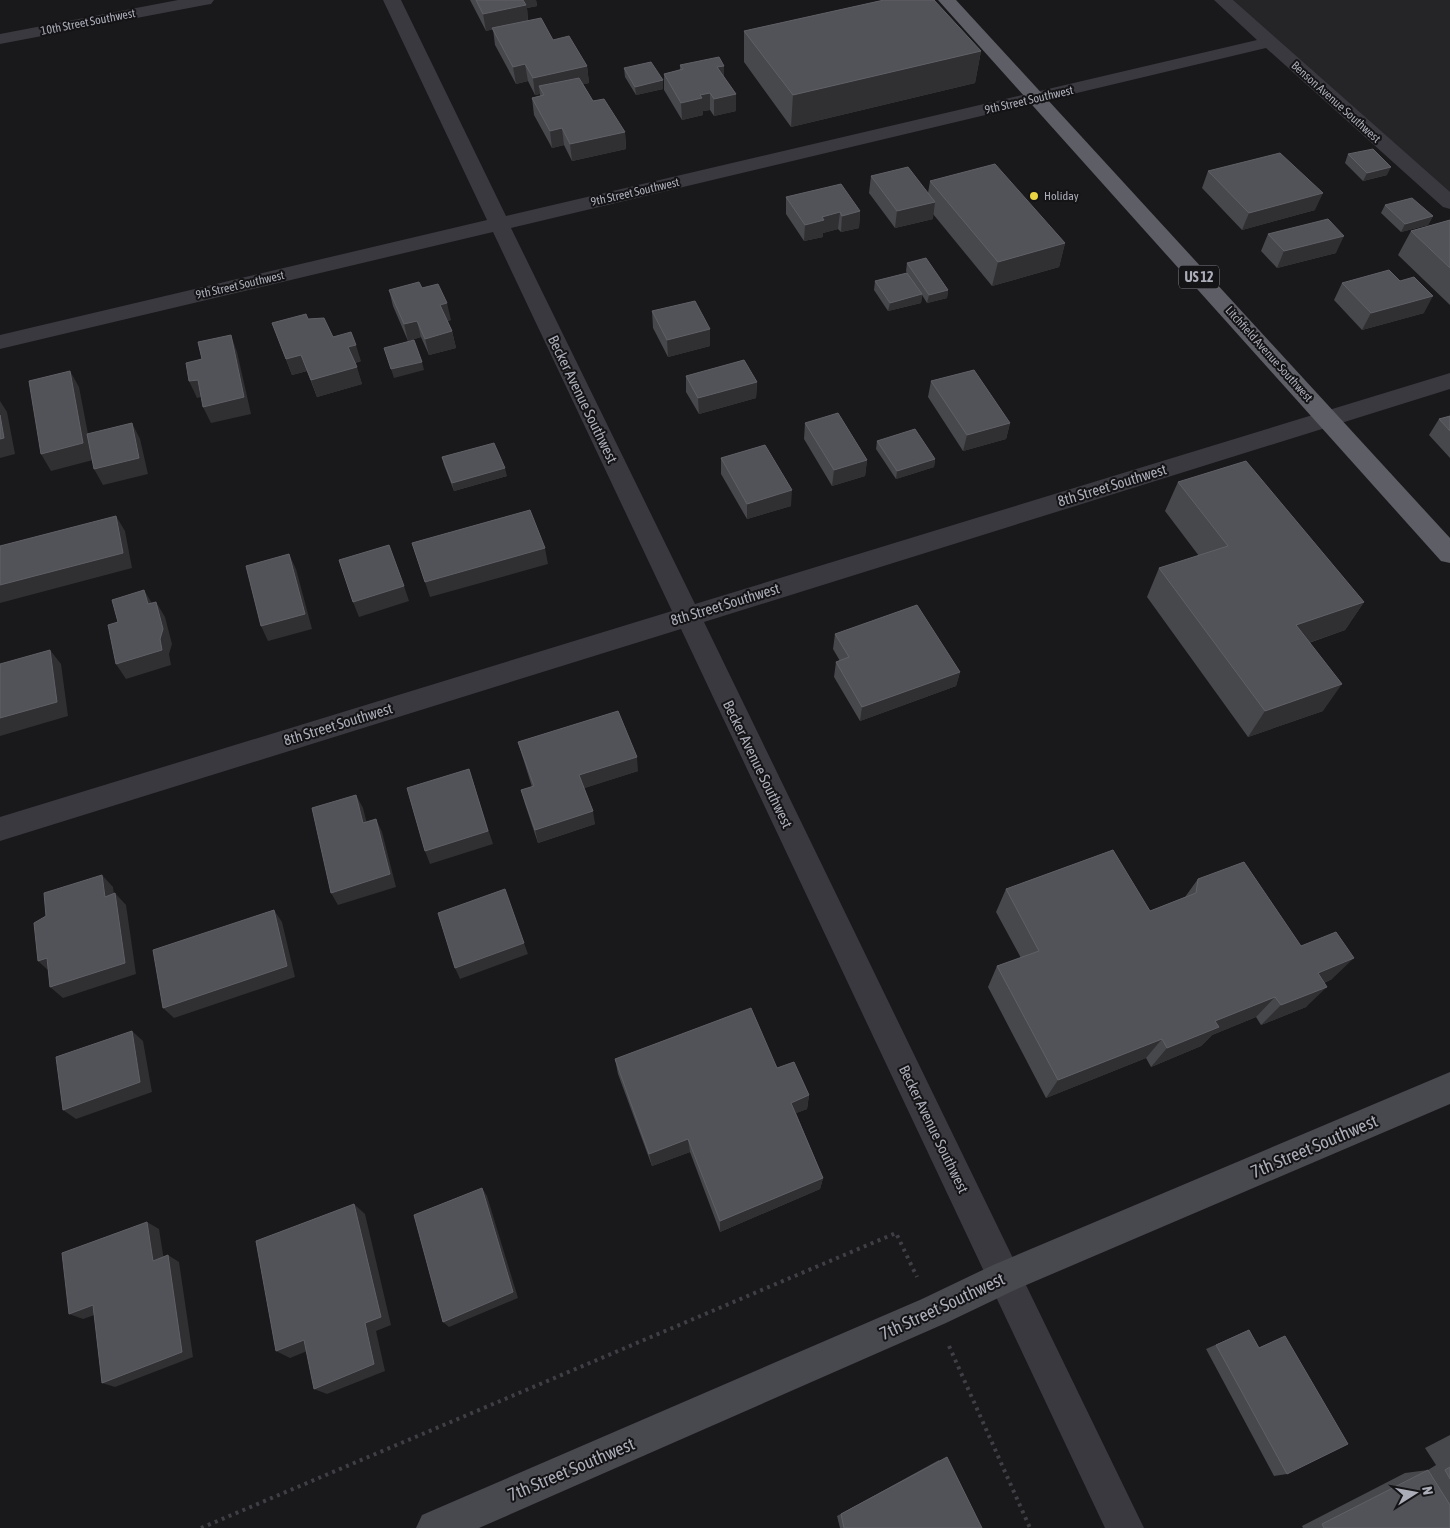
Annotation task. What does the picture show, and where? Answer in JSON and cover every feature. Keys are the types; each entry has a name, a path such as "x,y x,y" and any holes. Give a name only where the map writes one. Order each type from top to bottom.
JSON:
{"highway":[{"name":"Litchfield Avenue Southwest","path":"947,0 1450,554"}],"main road":[{"name":"7th Street Southwest","path":"435,1528 934,1312 1005,1277 1450,1088"}],"street":[{"name":"10th Street Southwest","path":"0,39 205,0"},
{"name":"Becker Avenue Southwest","path":"392,0 1125,1528"},
{"name":"Benson Avenue Southwest","path":"1223,0 1450,203"},
{"name":"9th Street Southwest","path":"0,342 1269,42"},
{"name":"8th Street Southwest","path":"0,829 687,615 1450,381"}],"shaded area":[{"path":"1218,0 1450,0 1450,201"}],"building":[{"path":"476,0 523,0 526,5 483,14"},
{"path":"884,0 934,0 981,51 793,95 744,31"},
{"path":"541,18 553,40 569,36 587,66 533,78 525,64 513,67 492,28"},
{"path":"719,57 724,66 717,67 736,94 714,99 710,93 700,95 702,98 681,103 664,74 683,69 680,65"},
{"path":"651,62 663,80 635,87 624,68"},
{"path":"579,78 593,101 604,99 625,132 570,144 562,128 550,131 532,98 544,95 539,86"},
{"path":"1373,149 1391,167 1367,173 1348,154"},
{"path":"1280,153 1323,193 1249,213 1208,171"},
{"path":"995,164 1065,243 998,262 930,181"},
{"path":"908,167 935,202 897,211 871,176"},
{"path":"841,184 860,211 842,216 840,212 822,217 824,220 805,225 786,197"},
{"path":"1412,198 1433,216 1405,224 1385,205"},
{"path":"1328,219 1344,236 1284,251 1268,234"},
{"path":"1450,220 1450,268 1411,231"},
{"path":"926,258 948,290 929,295 907,263"},
{"path":"1389,270 1400,281 1414,277 1433,296 1371,313 1342,283"},
{"path":"907,273 922,294 890,303 875,281"},
{"path":"419,282 422,288 438,284 447,303 440,305 452,331 425,339 417,321 404,324 389,290"},
{"path":"695,301 710,329 667,340 652,311"},
{"path":"306,314 308,319 324,318 333,337 351,332 356,345 348,347 357,367 311,380 301,355 286,359 272,323"},
{"path":"231,335 244,397 203,407 198,380 189,381 186,363 202,359 198,342"},
{"path":"414,340 422,362 391,369 384,348"},
{"path":"744,360 757,382 698,398 686,376"},
{"path":"974,370 1010,423 967,435 931,381"},
{"path":"70,371 83,443 41,454 29,381"},
{"path":"838,413 867,460 834,470 805,423"},
{"path":"0,415 4,438 0,439"},
{"path":"1450,416 1450,431 1439,419"},
{"path":"132,423 139,458 94,469 87,434"},
{"path":"915,429 935,459 897,471 877,441"},
{"path":"494,443 505,468 452,483 442,457"},
{"path":"765,445 792,490 747,504 721,458"},
{"path":"1246,461 1364,602 1296,625 1342,684 1265,711 1159,568 1228,546 1178,482"},
{"path":"530,510 545,548 425,582 412,543"},
{"path":"116,516 123,553 0,585 0,546"},
{"path":"389,545 404,586 353,602 339,560"},
{"path":"289,554 305,614 261,626 246,566"},
{"path":"144,590 148,604 156,602 163,629 160,639 162,650 116,664 108,625 118,622 112,600"},
{"path":"917,605 960,672 862,707 836,662 849,657 835,634"},
{"path":"50,650 57,702 0,718 0,664"},
{"path":"618,711 637,757 579,775 593,811 535,830 521,790 534,786 518,742"},
{"path":"469,769 488,831 425,851 407,788"},
{"path":"356,795 363,823 376,819 390,874 331,893 312,808"},
{"path":"1113,850 1150,911 1196,893 1198,879 1244,862 1301,946 1336,932 1354,958 1318,973 1327,987 1281,1005 1275,997 1215,1021 1219,1027 1167,1048 1162,1039 1058,1080 997,966 1039,951 1006,889"},
{"path":"102,875 105,897 115,893 125,963 50,987 47,958 38,961 34,923 46,916 44,893"},
{"path":"505,889 524,943 455,968 438,913"},
{"path":"274,910 287,966 163,1008 153,950"},
{"path":"751,1008 777,1068 794,1062 809,1095 791,1103 823,1178 720,1221 688,1139 649,1154 615,1059"},
{"path":"132,1031 140,1082 63,1110 56,1057"},
{"path":"482,1188 513,1292 443,1322 414,1215"},
{"path":"354,1204 381,1317 365,1323 374,1364 314,1389 304,1340 276,1351 256,1241"},
{"path":"147,1222 153,1261 168,1255 182,1352 102,1383 93,1305 69,1314 62,1253"},
{"path":"1249,1330 1259,1348 1285,1336 1348,1444 1287,1474 1216,1345"},
{"path":"947,1457 982,1528 844,1528 841,1514"},
{"path":"1450,1467 1450,1479 1445,1470"},
{"path":"1428,1470 1450,1505 1450,1528 1324,1528 1322,1524"}],"place":[{"name":"Holiday","path":"1034,196"}]}
